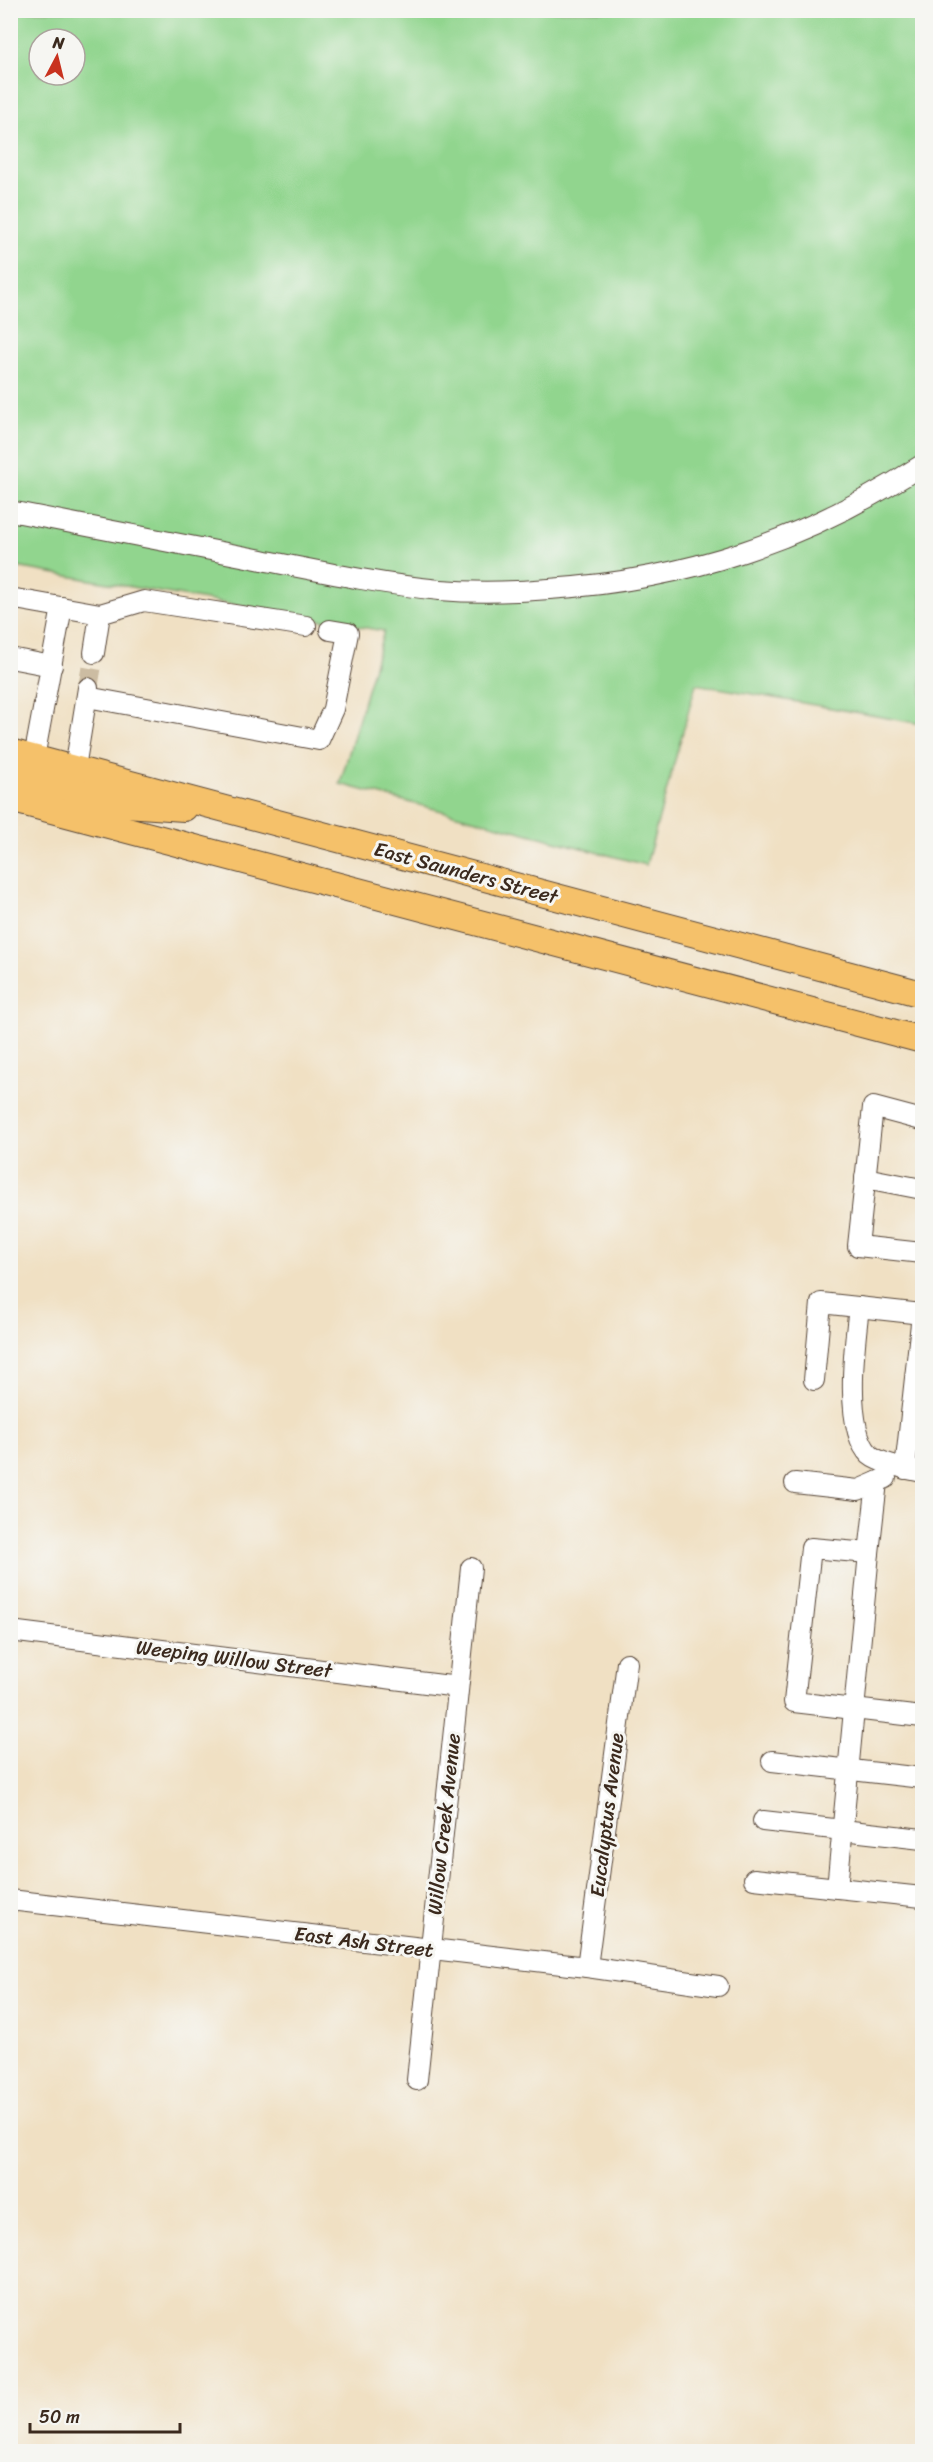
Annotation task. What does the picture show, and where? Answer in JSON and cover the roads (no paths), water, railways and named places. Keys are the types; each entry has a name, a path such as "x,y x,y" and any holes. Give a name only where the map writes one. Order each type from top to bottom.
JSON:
{"main road":[{"name":"East Saunders Street","path":"22,755 922,994"},
{"path":"10,774 125,804 223,808"},
{"path":"10,799 922,1040"}],"street":[{"path":"10,511 352,578 440,590 508,592 589,586 655,577 728,558 808,528 881,491 922,465"},
{"path":"10,598 100,614 144,601 306,626"},
{"path":"22,755 52,666 62,607"},
{"path":"94,653 100,614"},
{"path":"75,768 88,693 320,740 333,709 348,633 330,630"},
{"path":"10,658 52,666"},
{"path":"922,1120 873,1107 858,1246 922,1253"},
{"path":"866,1178 922,1189"},
{"path":"814,1380 821,1303 922,1314 914,1470"},
{"path":"859,1306 852,1376 859,1434 870,1455 914,1470"},
{"path":"795,1483 858,1490 914,1470"},
{"path":"837,1888 877,1482"},
{"path":"869,1553 811,1548 794,1702 922,1717"},
{"name":"Willow Creek Avenue","path":"417,2080 471,1568"},
{"name":"Weeping Willow Street","path":"10,1631 458,1687"},
{"name":"Eucalyptus Avenue","path":"587,1967 627,1663"},
{"path":"772,1761 922,1778"},
{"path":"763,1821 922,1839"},
{"path":"754,1879 922,1897"},
{"name":"East Ash Street","path":"10,1900 431,1951 587,1967 718,1986"}],"tunnel":[{"path":"88,688 94,653"}]}
